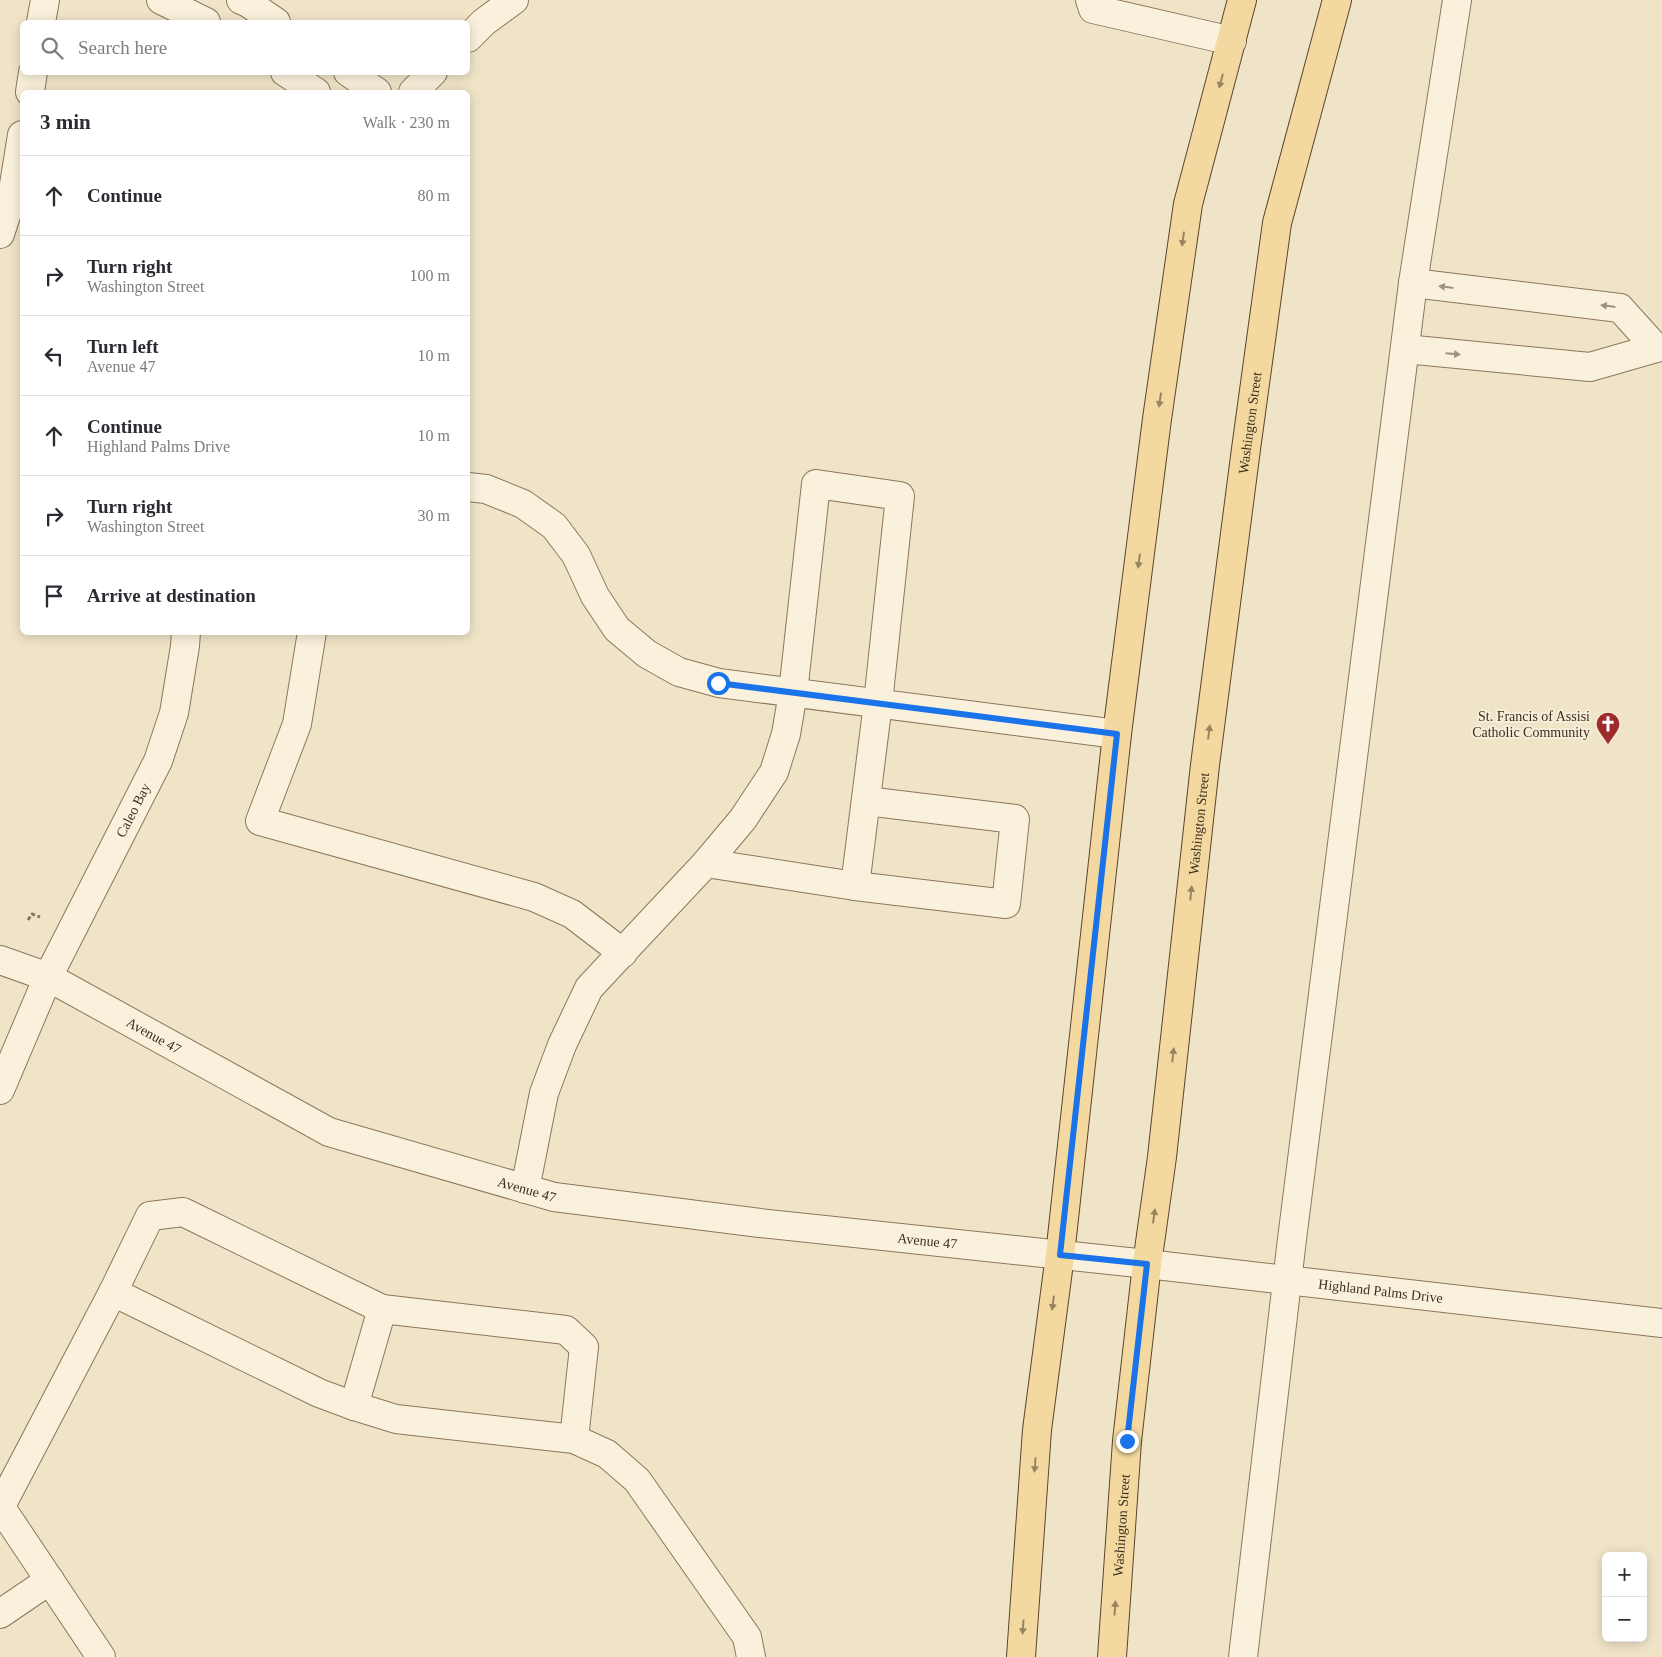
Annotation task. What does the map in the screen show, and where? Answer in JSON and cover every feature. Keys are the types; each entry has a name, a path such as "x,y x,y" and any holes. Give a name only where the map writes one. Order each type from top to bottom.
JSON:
{"main road":[{"path":"1021,1657 1037,1430 1060,1255 1117,734 1157,419 1188,204 1242,0"},
{"name":"Washington Street","path":"1112,1657 1127,1441 1147,1264 1162,1157 1205,765 1246,449 1277,222 1337,0"}],"street":[{"path":"42,20 45,0"},
{"path":"161,0 202,20"},
{"path":"241,0 273,20"},
{"path":"470,36 484,22 514,0"},
{"path":"1090,0 1093,9 1232,41"},
{"path":"1243,1657 1287,1281 1413,284 1457,0"},
{"path":"30,90 33,75"},
{"path":"290,75 313,90"},
{"path":"352,75 373,90"},
{"path":"415,90 430,75"},
{"path":"0,234 12,197 20,147"},
{"path":"1405,349 1590,367 1659,339 1620,308 1413,284"},
{"path":"525,1189 544,1093 562,1045 589,988 706,863 743,819 774,772 786,734 793,693 816,484 900,496 878,703 855,886"},
{"path":"470,487 486,489 523,504 554,526 576,555 595,596 617,629 647,654 679,672 718,683 1117,734"},
{"name":"Caleo Bay","path":"0,1090 48,978 158,761 174,713 186,635"},
{"path":"312,635 297,724 260,821 534,897 572,914 624,952"},
{"path":"706,863 855,886 1006,904 1015,819 866,800"},
{"name":"Avenue 47","path":"0,960 48,978 328,1132 554,1198 760,1223 1099,1259"},
{"path":"101,1657 1,1506 113,1292 150,1216 183,1212 382,1309 566,1330 584,1347 574,1439"},
{"name":"Highland Palms Drive","path":"1099,1259 1662,1323"},
{"path":"113,1292 319,1393 354,1406 396,1419 574,1439 607,1454 637,1480 747,1637 751,1657"},
{"path":"354,1406 382,1309"},
{"path":"0,1614 50,1580"}],"path":[{"path":"28,920 32,914 40,917"}],"place":[{"name":"St. Francis of Assisi Catholic Community","path":"1608,745"}],"route":[{"path":"718,683 1117,734 1060,1255 1147,1264 1127,1441"}]}
